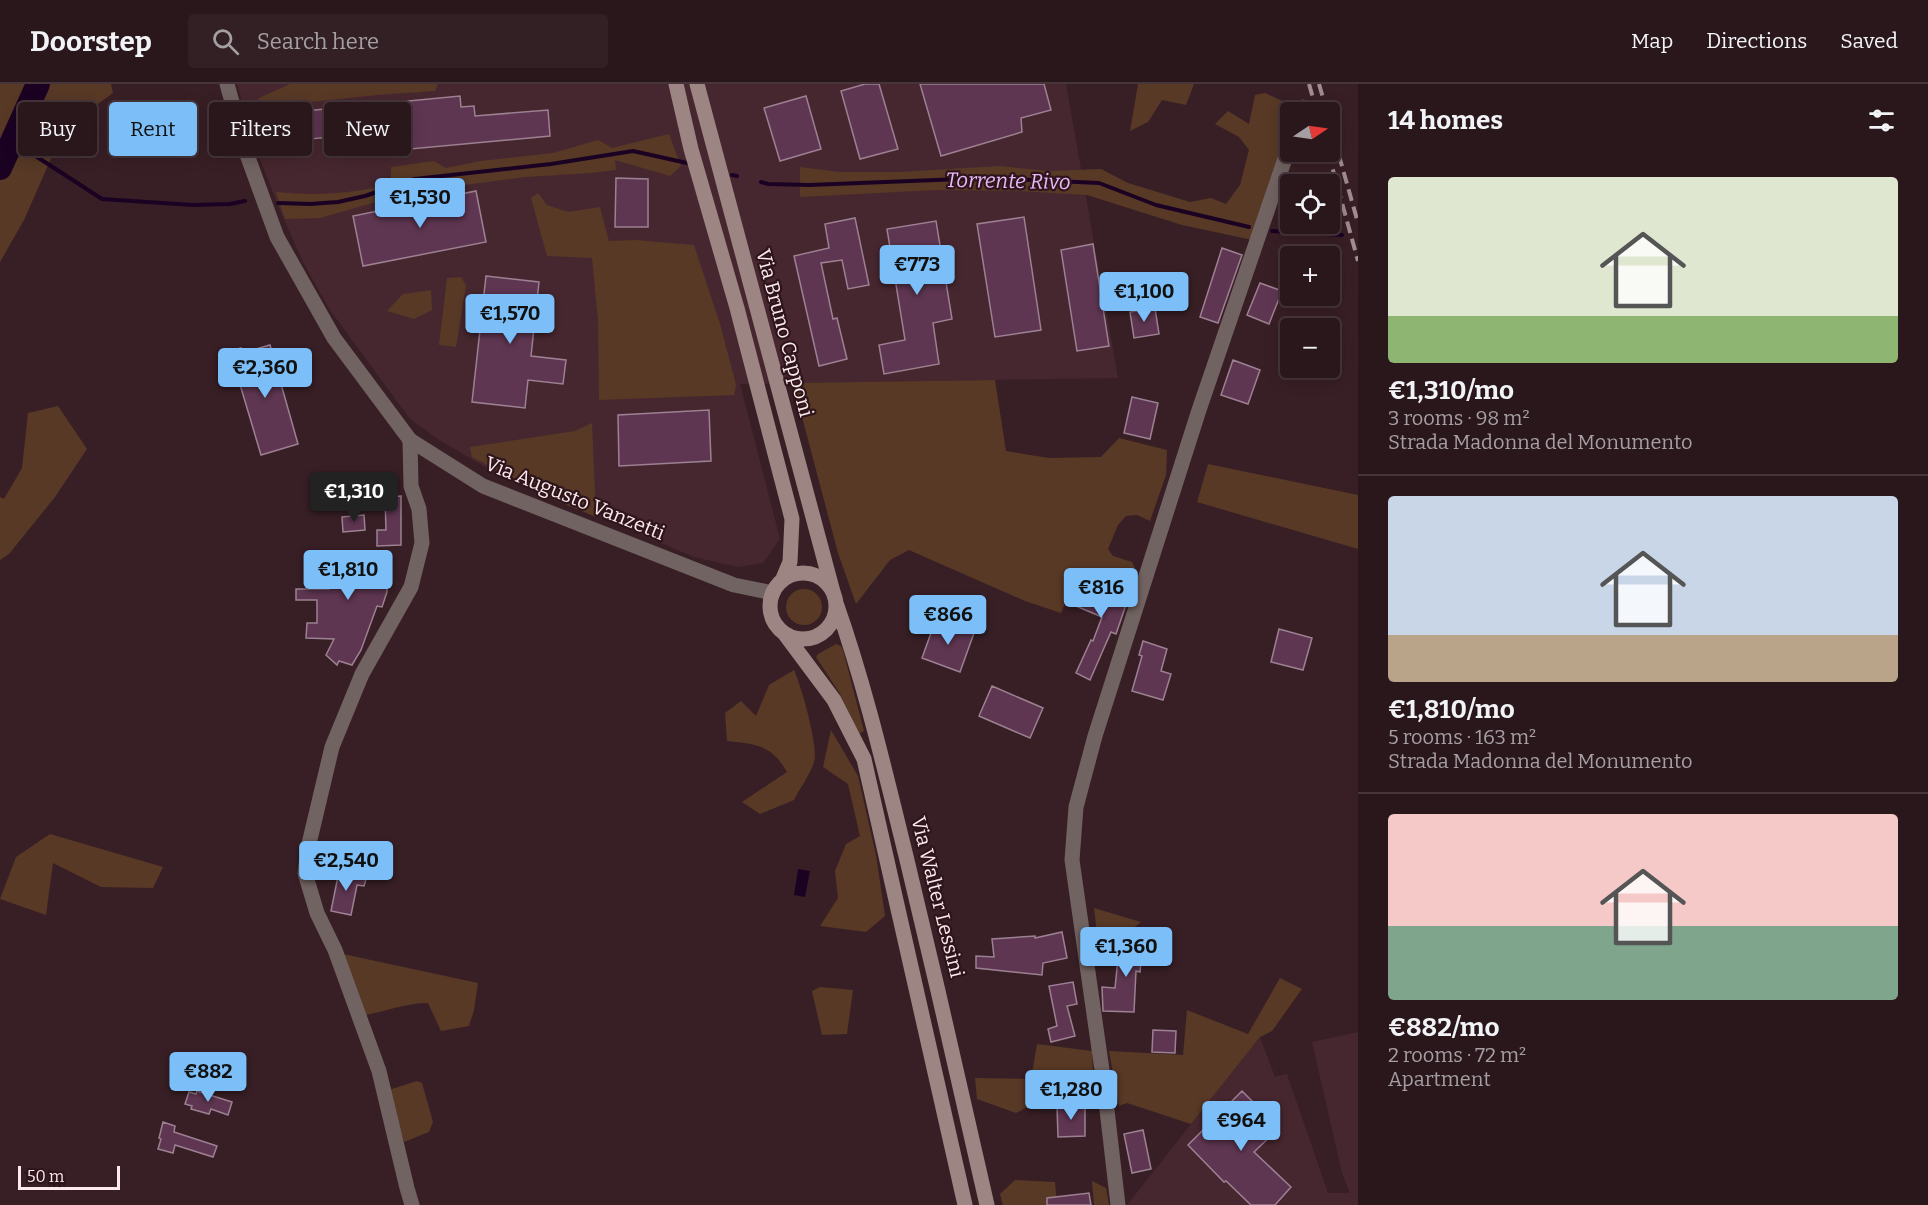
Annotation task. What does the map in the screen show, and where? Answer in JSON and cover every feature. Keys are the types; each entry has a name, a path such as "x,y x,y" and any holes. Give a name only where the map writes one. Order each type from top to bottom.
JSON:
{"main road":[{"name":"Via Bruno Capponi","path":"676,84 691,149 737,308 792,519 790,561 777,587"},
{"name":"Via Bruno Capponi","path":"697,84 834,598"},
{"path":"800,573 820,577 828,584 834,598 835,613 831,623 824,631 805,639 784,633 776,625 772,615 770,604 777,587 790,576 800,573"},
{"name":"Via Walter Lessini","path":"834,598 888,783 987,1205"},
{"name":"Via Walter Lessini","path":"784,633 834,700 864,759 965,1205"}],"street":[{"name":"Via Augusto Vanzetti","path":"227,84 246,152 277,237 334,338 410,440 483,486 734,585 777,587"},
{"path":"1118,1205 1104,1084 1072,860 1076,807 1095,736 1199,410 1284,162"},
{"path":"410,440 411,486 419,509 422,543 411,587 362,674 332,747 308,848 305,873 317,913 335,950 379,1071 412,1205"}],"shaded area":[{"path":"0,84 111,84 113,93 97,105 97,102 18,102 18,156 52,156 24,220 0,262"},
{"path":"237,84 1066,84 1118,378 740,384 780,539 763,563 738,567 694,557 492,471 439,440 410,419 330,310 303,262 259,156 312,156 312,102 242,102"},
{"path":"290,84 438,84 435,91 311,102 264,102 257,99"},
{"path":"1138,84 1194,84 1186,105 1162,100 1148,122 1130,131"},
{"path":"1265,93 1285,102 1280,102 1280,162 1286,162 1257,241 1182,225 1087,195 936,190 800,197 800,167 840,172 899,172 1000,166 1048,171 1101,169 1128,183 1190,202 1211,198 1226,204 1240,185 1249,150 1239,137 1215,124 1228,111 1249,124 1255,95"},
{"path":"669,134 681,166 670,176 615,160 616,170 526,177 404,194 320,218 285,219 276,192 320,194 362,190 391,184 391,167 434,161 446,168 480,161 553,153 598,140 612,148"},
{"path":"538,193 547,205 568,212 600,207 609,241 635,240 694,245 720,324 736,385 734,395 599,400 598,320 592,258 547,256 531,198"},
{"path":"461,277 466,285 456,347 439,345 447,278"},
{"path":"431,290 432,310 414,319 387,311 403,294"},
{"path":"995,380 1006,451 1049,458 1101,457 1119,438 1167,450 1166,475 1150,521 1137,515 1126,516 1118,525 1108,549 1113,556 1132,562 1135,568 1118,582 1080,569 1061,613 1025,601 909,550 890,560 856,604 838,553 793,383"},
{"path":"58,406 87,449 55,497 9,554 0,560 0,497 4,499 22,468 28,413"},
{"path":"592,423 596,517 555,500 472,457 470,447 575,431"},
{"path":"1208,464 1358,495 1358,549 1197,502"},
{"path":"804,589 817,594 822,607 817,620 804,625 791,620 786,607 791,594"},
{"path":"836,644 843,650 864,731 859,734 840,694 816,657"},
{"path":"794,670 812,731 814,762 794,800 760,814 742,802 787,772 769,751 755,745 727,741 725,713 741,701 756,716 769,685"},
{"path":"831,730 858,776 876,855 885,916 866,932 820,926 838,898 835,871 846,844 860,836 848,784 823,767"},
{"path":"50,834 163,867 153,888 101,887 53,863 46,915 0,899 16,857"},
{"path":"798,869 810,871 805,897 794,895"},
{"path":"1094,908 1141,922 1122,937 1097,933"},
{"path":"343,954 478,983 469,1026 441,1031 428,1003 366,1015"},
{"path":"1280,978 1302,989 1272,1031 1260,1037 1191,1124 1127,1103 1119,1106 1109,1051 1183,1055 1187,1010 1248,1034"},
{"path":"820,987 853,990 847,1034 822,1035 812,991"},
{"path":"1358,1032 1358,1205 1127,1205 1260,1037 1275,1077 1287,1074 1328,1193 1350,1193 1342,1173 1312,1042"},
{"path":"1037,1044 1092,1051 1094,1102 1039,1101 1016,1113 977,1099 975,1078 1031,1079"},
{"path":"417,1081 422,1083 433,1122 429,1132 404,1142 389,1090"},
{"path":"1015,1180 1055,1182 1057,1205 1003,1205 1000,1194"},
{"path":"1092,1181 1106,1188 1109,1205 1094,1205"}],"building":[{"path":"865,84 879,84 898,149 860,159 841,91"},
{"path":"920,84 1044,84 1051,110 1021,118 1022,132 941,156"},
{"path":"460,96 461,107 474,106 475,116 548,110 550,136 411,149 411,102 398,102"},
{"path":"806,96 821,149 780,161 764,108"},
{"path":"324,109 324,138 312,139 312,110"},
{"path":"616,178 648,179 648,227 615,227"},
{"path":"476,191 486,242 363,266 353,216"},
{"path":"1024,217 1041,330 995,337 977,224"},
{"path":"855,218 869,285 848,289 842,260 821,263 833,319 837,318 847,359 819,366 794,256 829,248 825,224"},
{"path":"936,221 952,319 933,323 939,364 884,374 879,345 905,340 887,229"},
{"path":"1093,244 1109,346 1077,351 1061,250"},
{"path":"1222,248 1242,255 1218,323 1200,317"},
{"path":"486,276 539,282 531,356 566,360 563,384 528,380 525,408 472,402"},
{"path":"1260,283 1280,290 1269,324 1247,315"},
{"path":"1155,308 1159,334 1134,338 1130,312"},
{"path":"270,345 298,444 261,455 230,351 241,348 242,353"},
{"path":"1233,360 1260,370 1248,404 1221,395"},
{"path":"1132,397 1158,403 1150,439 1124,433"},
{"path":"709,410 711,461 619,466 618,415"},
{"path":"401,496 401,545 377,546 377,530 386,530 385,497"},
{"path":"364,515 365,530 343,532 342,517"},
{"path":"325,551 387,551 387,592 382,607 377,606 361,650 352,665 339,661 337,665 326,655 334,639 306,638 307,623 317,623 317,600 296,600 296,589 329,589"},
{"path":"1088,576 1130,593 1116,634 1111,632 1090,680 1076,673 1091,640 1093,641 1102,617 1076,606"},
{"path":"936,619 974,633 960,672 922,658"},
{"path":"1279,629 1312,638 1303,670 1271,662"},
{"path":"1143,641 1167,649 1161,671 1171,674 1163,700 1132,691 1142,656 1139,655"},
{"path":"992,686 1043,708 1030,738 979,716"},
{"path":"339,871 367,876 364,886 357,885 351,915 331,911"},
{"path":"1062,932 1067,958 1043,963 1042,975 976,968 976,956 994,957 992,939 1035,936 1035,938"},
{"path":"1133,940 1151,942 1149,962 1141,961 1140,972 1136,971 1134,1012 1103,1011 1102,987 1115,988 1119,949 1132,950"},
{"path":"1073,982 1077,1004 1067,1006 1075,1036 1051,1042 1048,1029 1057,1026 1049,986"},
{"path":"1153,1030 1176,1031 1175,1053 1152,1052"},
{"path":"197,1091 232,1102 228,1115 211,1109 209,1114 191,1109 192,1106 185,1104 189,1092 196,1094"},
{"path":"1242,1091 1279,1128 1254,1152 1291,1187 1275,1205 1251,1205 1226,1181 1224,1182 1188,1145"},
{"path":"1057,1106 1085,1106 1085,1136 1058,1137"},
{"path":"163,1122 175,1126 174,1132 217,1146 213,1157 175,1145 173,1153 158,1149"},
{"path":"1143,1130 1151,1169 1132,1173 1124,1134"},
{"path":"1089,1193 1091,1205 1047,1205 1047,1198"}],"waterway":[{"path":"0,168 38,84"},
{"name":"Torrente Rivo","path":"13,139 102,199 193,205 230,204 245,201"},
{"name":"Torrente Rivo","path":"278,203 338,202 365,196 415,179 551,164 633,151 687,163"},
{"name":"Torrente Rivo","path":"732,175 737,176"},
{"name":"Torrente Rivo","path":"761,182 809,185 987,178 1099,183 1156,205 1249,227"},
{"name":"Torrente Rivo","path":"1272,231 1342,235"}],"railway":[{"path":"1309,84 1314,102"},
{"path":"1319,84 1324,102"},
{"path":"1340,159 1358,223"},
{"path":"1331,162 1358,261"}]}
